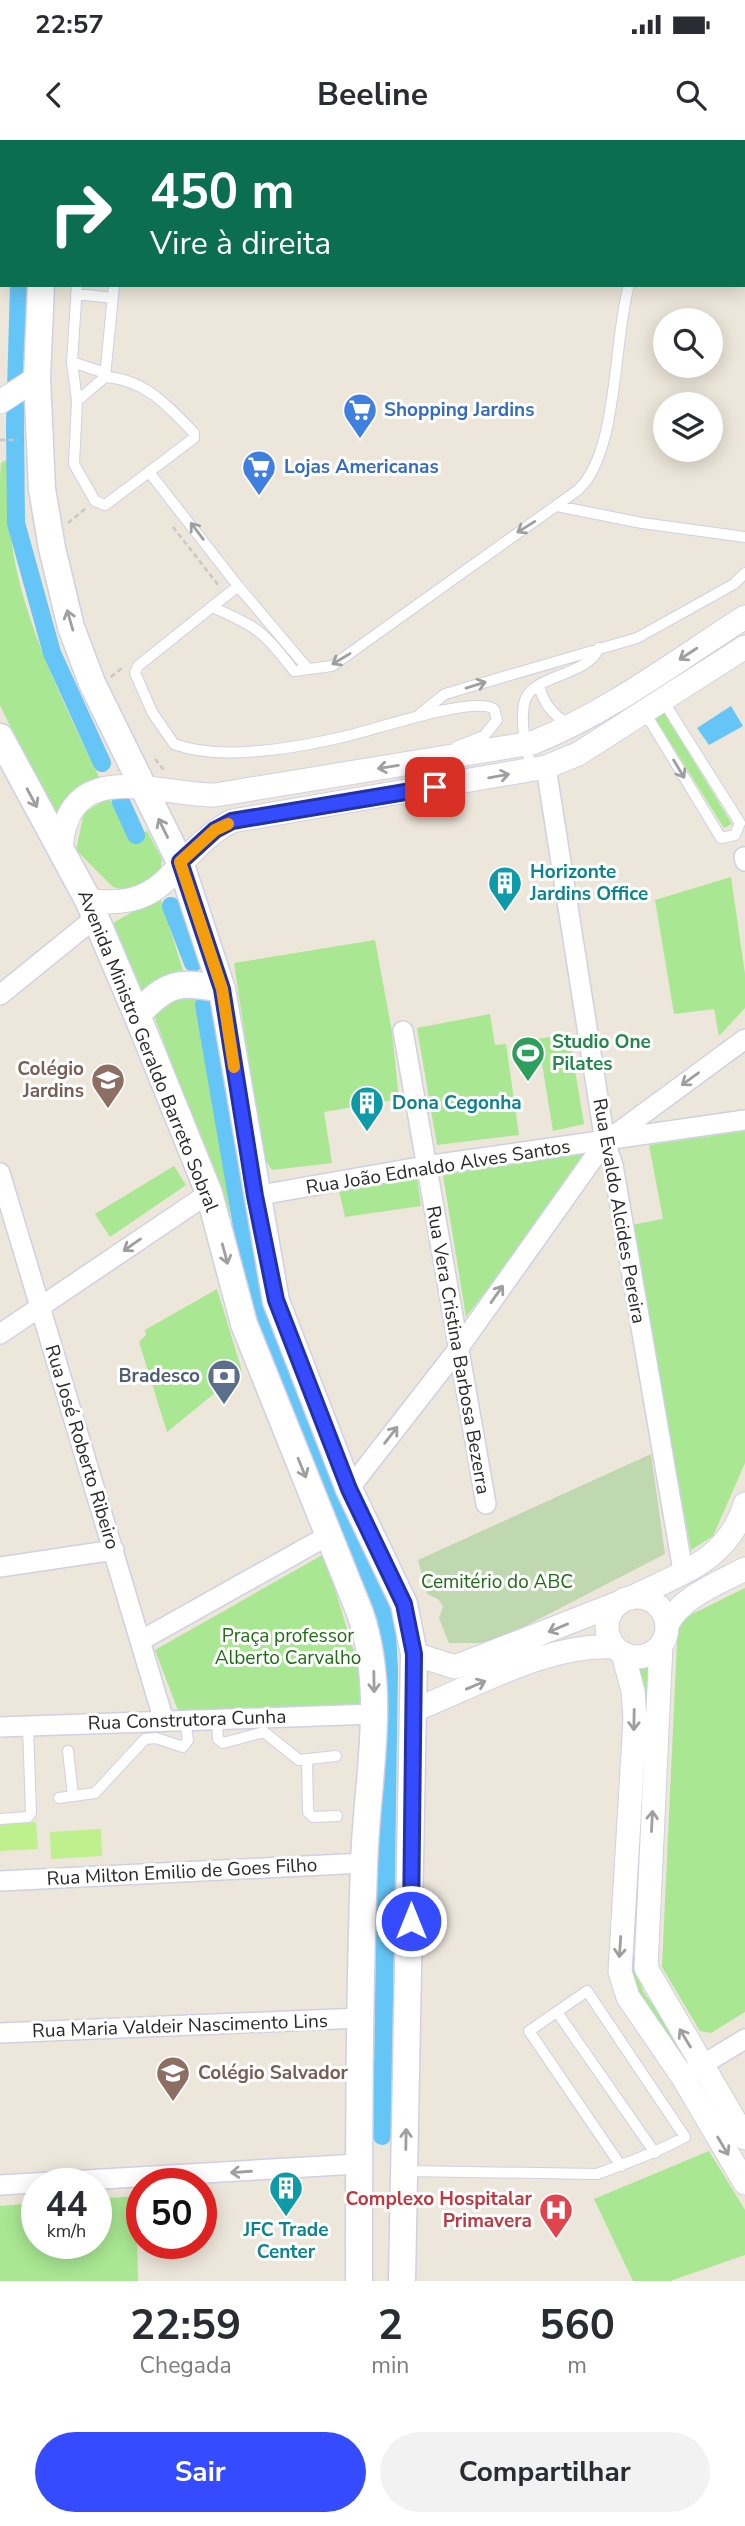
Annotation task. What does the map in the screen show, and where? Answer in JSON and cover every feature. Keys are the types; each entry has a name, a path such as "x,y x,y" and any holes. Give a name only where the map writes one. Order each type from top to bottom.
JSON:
{"main road":[{"path":"41,287 32,381 42,489 52,548 71,627 92,683 180,862 222,989 255,1196 276,1300 349,1489 404,1604 414,1654 402,2281"},
{"name":"Avenida Ministro Geraldo Barreto Sobral","path":"0,737 61,848 137,1015 209,1192 244,1324 369,1638 373,1658 375,1714 364,1863 358,2164 359,2281"},
{"path":"137,1015 168,987 190,984 222,989"}],"street":[{"path":"0,402 32,381"},
{"path":"61,848 62,829 84,799 110,788 142,785 196,796 215,795 525,744 571,726 745,617"},
{"path":"0,995 91,909 138,900 156,890 180,862 215,830 232,821 538,769 578,754 745,646"},
{"name":"Rua Evaldo Alcides Pereira","path":"538,769 605,1142 613,1165 683,1571"},
{"name":"Rua Vera Cristina Barbosa Bezerra","path":"403,1031 486,1504"},
{"path":"349,1489 458,1349 605,1142 745,1039"},
{"name":"Rua João Ednaldo Alves Santos","path":"255,1196 425,1166 745,1120"},
{"name":"Rua José Roberto Ribeiro","path":"0,1173 164,1721"},
{"path":"0,1334 209,1192"},
{"path":"414,1654 455,1667 626,1600 719,1551 735,1532 744,1514"},
{"path":"140,1641 329,1535"},
{"path":"0,1567 114,1550"},
{"path":"412,1711 562,1651 589,1645 644,1656 664,1635 675,1611 690,1599 745,1569"},
{"path":"745,2138 692,2071 628,1997 620,1972 635,1719 633,1691 619,1650 610,1639 609,1618 626,1600 651,1600 659,1606 664,1635 646,1968 692,2071 745,2183"},
{"name":"Rua Construtora Cunha","path":"0,1727 375,1714"},
{"name":"Rua Milton Emilio de Goes Filho","path":"0,1881 364,1863"},
{"name":"Rua Maria Valdeir Nascimento Lins","path":"0,2033 360,2018"},
{"path":"692,2071 745,2039"},
{"path":"217,2177 358,2164"},
{"path":"0,2185 126,2182"}],"lane":[{"path":"77,401 105,375 114,287"},
{"path":"214,608 251,624 266,635 294,671 332,666 365,645 513,534 557,506 592,477 609,411 617,340 628,287"},
{"path":"72,362 105,375 122,378 148,390 162,400 195,435 105,505 95,502 74,464 77,401 72,362 77,290 113,298"},
{"path":"149,472 238,586 308,668"},
{"path":"557,506 642,523 745,537"},
{"path":"416,717 446,694 637,638 734,584 745,573"},
{"path":"238,586 214,608 138,666 136,682 174,744 220,753 260,751 344,736 416,717 481,704 488,705 496,714 494,726 484,736 432,759"},
{"path":"538,769 525,744 524,701 539,686 580,668 593,659 599,648"},
{"path":"539,686 543,702 571,726"},
{"path":"653,704 740,824 734,835 721,838 653,704"},
{"path":"217,1719 220,1742 264,1732 295,1758 335,1756"},
{"path":"59,1798 95,1793 145,1739 156,1738 183,1747 188,1740 185,1720"},
{"path":"0,1819 28,1817 31,1813 28,1726"},
{"path":"68,1751 73,1796"},
{"path":"307,1759 308,1812 313,1817 337,1815"},
{"path":"405,2171 597,2174 621,2166 654,2153 685,2137 587,1991 529,2031 621,2166"},
{"path":"557,2012 654,2153"}],"path":[{"path":"0,440 21,440"},
{"path":"71,532 68,523 95,502"},
{"path":"172,525 222,590"},
{"path":"108,679 128,663"}],"green space":[{"path":"9,458 12,544 25,604 48,666 101,781 62,823 34,777 0,705 0,477 1,463"},
{"path":"662,709 732,824 724,828 653,715"},
{"path":"109,797 133,838 147,831 162,859 160,875 133,892 113,887 76,850 84,813"},
{"path":"731,877 745,974 745,1008 719,1036 714,1009 674,1014 655,900"},
{"path":"160,897 186,980 141,995 111,924"},
{"path":"375,940 392,1032 399,1099 324,1112 332,1163 272,1170 263,1157 234,963"},
{"path":"189,992 196,998 221,1130 232,1232 150,1004"},
{"path":"490,1014 495,1045 506,1044 519,1135 437,1145 417,1028"},
{"path":"569,1034 584,1124 553,1131 538,1039"},
{"path":"745,1131 745,1463 713,1536 691,1550 631,1225 663,1219 649,1145"},
{"path":"585,1149 589,1155 466,1317 443,1175"},
{"path":"174,1166 186,1185 110,1237 95,1214"},
{"path":"417,1176 421,1206 345,1217 339,1191"},
{"path":"217,1289 242,1371 167,1432 139,1342 146,1335 145,1330"},
{"name":"Cemitério do ABC","path":"651,1454 665,1554 502,1638 480,1643 449,1643 439,1618 443,1606 438,1599 427,1594 418,1560"},
{"name":"Praça professor Alberto Carvalho","path":"324,1554 360,1671 360,1708 179,1713 155,1650"},
{"path":"745,1588 745,2012 711,2033 700,2031 662,1967 678,1621"},
{"path":"650,1657 646,1813 633,1953 643,1991 684,2049 675,2056 632,1993 627,1661"},
{"path":"36,1822 38,1849 0,1851 0,1824"},
{"path":"101,1829 102,1856 51,1859 50,1832"},
{"path":"709,2151 745,2210 745,2255 670,2281 633,2281 594,2199"},
{"path":"126,2197 126,2259 137,2259 138,2281 0,2281 0,2206 21,2204 21,2259 112,2259 112,2198"}],"water":[{"path":"731,706 743,726 709,745 697,728"}],"waterway":[{"path":"19,287 15,425 16,523 52,653 102,763"},
{"path":"121,802 136,835"},
{"path":"171,906 193,963"},
{"path":"204,1005 257,1313 386,1617 389,1669 382,2136"}],"slow traffic":[{"path":"228,824 215,830 180,862 222,989 234,1067"}],"place":[{"name":"Shopping Jardins","path":"360,440"},
{"name":"Lojas Americanas","path":"259,497"},
{"name":"Horizonte Jardins Office","path":"505,913"},
{"name":"Studio One Pilates","path":"528,1083"},
{"name":"Colégio Jardins","path":"108,1110"},
{"name":"Dona Cegonha","path":"367,1133"},
{"name":"Bradesco","path":"224,1406"},
{"name":"Colégio Salvador","path":"173,2103"},
{"name":"JFC Trade Center","path":"286,2218"},
{"name":"Complexo Hospitalar Primavera","path":"556,2240"}],"route":[{"path":"411,1921 414,1654 411,1631 404,1604 349,1489 276,1300 255,1196 222,989 180,862 215,830 232,821 435,787"}]}
